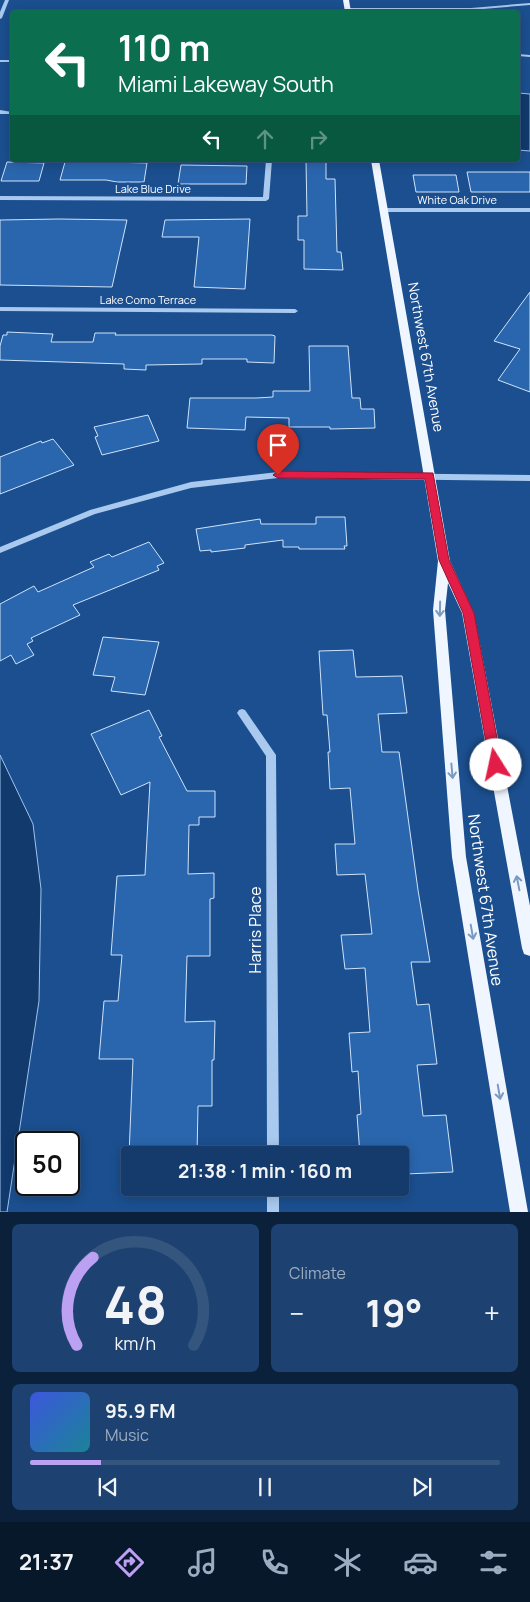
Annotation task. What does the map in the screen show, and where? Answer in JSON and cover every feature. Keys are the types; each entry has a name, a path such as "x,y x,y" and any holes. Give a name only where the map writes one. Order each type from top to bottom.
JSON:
{"main road":[{"name":"Northwest 67th Avenue","path":"374,162 444,560 468,613 530,948"},
{"name":"Northwest 67th Avenue","path":"444,560 439,610 459,857 519,1212"}],"street":[{"path":"0,18 8,0"},
{"path":"480,10 530,4"},
{"name":"Lake Blue Drive","path":"0,198 266,199 269,162"},
{"name":"White Oak Drive","path":"384,210 530,210"},
{"name":"Lake Como Terrace","path":"0,309 296,310"},
{"path":"0,550 93,512 191,486 278,475 430,475 530,478"},
{"name":"Harris Place","path":"242,713 271,755 273,1146"},
{"path":"273,1196 273,1212"}],"water":[{"path":"520,93 530,94 530,151 520,150"},
{"path":"0,755 33,824 41,889 39,1001 19,1131 15,1131 15,1159 7,1212 0,1212"}],"building":[{"path":"7,162 44,163 39,181 1,181"},
{"path":"65,162 147,163 144,182 117,182 106,180 60,180"},
{"path":"306,162 326,162 326,179 335,179 337,252 341,252 343,270 304,269 304,240 298,240 298,216 307,216"},
{"path":"181,165 247,166 246,184 178,184"},
{"path":"467,172 530,172 530,192 471,192"},
{"path":"413,175 456,175 459,192 416,192"},
{"path":"250,219 245,289 194,287 199,237 162,237 165,220"},
{"path":"0,220 127,220 112,287 0,285"},
{"path":"530,292 530,392 498,380 520,349 494,341"},
{"path":"7,332 53,334 51,342 93,342 95,333 116,333 115,335 272,335 275,336 274,363 247,362 247,359 202,359 202,364 146,365 146,370 124,369 124,364 0,360 0,346 3,335 7,335"},
{"path":"309,346 348,346 352,398 360,398 361,409 374,409 375,428 330,429 330,427 289,427 289,418 246,417 245,430 187,428 190,398 256,398 273,397 273,391 310,391"},
{"path":"148,415 159,441 102,455 95,437 98,436 94,427"},
{"path":"53,439 74,465 0,494 0,457 41,441 42,443"},
{"path":"316,517 345,517 347,546 344,546 345,549 283,547 283,540 245,545 245,548 211,552 211,550 200,551 196,529 260,519 261,524 316,524"},
{"path":"149,542 164,563 157,566 159,570 73,605 80,615 31,638 33,641 27,644 34,655 16,664 11,655 0,661 0,604 34,586 38,592 94,567 90,562 109,554 112,557"},
{"path":"103,637 159,642 145,695 111,691 115,677 93,675"},
{"path":"353,650 356,677 402,676 407,713 378,714 382,752 399,752 430,962 411,962 417,1005 429,1004 437,1064 417,1065 423,1116 446,1115 453,1172 409,1174 409,1146 359,1146 357,1115 361,1114 358,1071 352,1072 349,1033 370,1032 365,968 345,969 341,935 372,934 365,874 337,875 335,844 355,844 350,788 330,789 328,752 330,752 327,715 323,715 319,651"},
{"path":"149,710 162,736 159,737 187,791 215,791 215,817 199,817 199,825 189,825 188,874 214,873 214,898 210,899 210,956 187,956 185,1022 215,1021 214,1060 212,1060 212,1106 198,1106 197,1146 129,1146 133,1059 99,1059 104,1001 118,1001 122,955 111,955 117,876 145,875 150,782 121,795 91,734"}],"route":[{"path":"278,475 430,475 444,560 468,613 496,765"}]}
